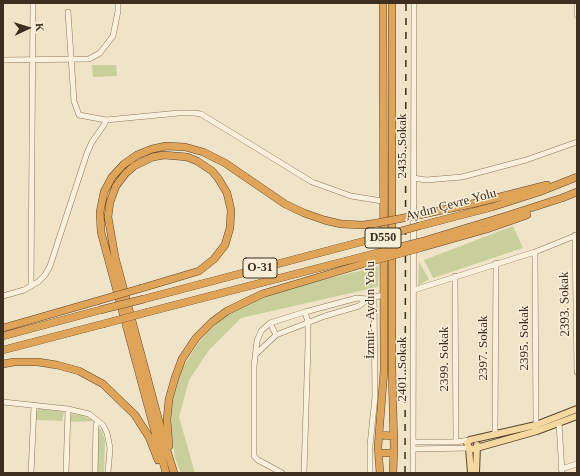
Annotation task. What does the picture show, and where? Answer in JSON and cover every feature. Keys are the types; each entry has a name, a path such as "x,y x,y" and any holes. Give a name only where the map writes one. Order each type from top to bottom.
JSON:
{"highway":[{"name":"İzmir - Aydın Yolu","path":"380,473 379,435 384,370 382,202 383,3"},
{"name":"İzmir - Aydın Yolu","path":"392,3 393,473"},
{"path":"164,473 101,232 100,212 104,192 112,177 124,164 137,155 152,149 166,146 185,147 203,152 225,163 285,204 304,213 341,224 363,225 476,203 577,178"},
{"path":"3,328 97,301 142,288 199,271 214,259 225,245 230,228 231,210 227,194 218,178 212,171 197,161 187,157 164,155 153,157 134,166 125,174 116,186 110,202 108,217 116,257 165,444 174,473"},
{"name":"Aydın Çevre Yolu","path":"3,336 492,207 577,178"},
{"name":"Aydın Çevre Yolu","path":"3,350 148,312 420,245 577,192"},
{"path":"174,473 166,420 169,399 174,378 182,359 196,338 212,322 227,311 256,296 376,257"},
{"path":"3,364 14,362 38,362 57,365 79,371 103,384 135,415 149,438 164,473"},
{"path":"379,435 394,436"},
{"path":"379,453 394,453"}],"main road":[{"path":"472,439 536,424 577,408"},
{"path":"472,447 537,431 577,416"},
{"path":"557,417 559,423"},
{"path":"536,424 537,431"},
{"path":"472,439 476,441 477,444 472,447"},
{"path":"471,473 472,447"},
{"path":"472,447 476,473"}],"street":[{"path":"31,286 33,3"},
{"path":"3,60 89,59 100,53 113,36 118,3"},
{"name":"2435. Sokak","path":"414,3 414,290"},
{"path":"577,3 577,15"},
{"path":"68,12 74,101 78,115 106,120 179,113 201,114 312,182 351,196 382,202"},
{"path":"3,296 24,290 31,286 41,279 50,266 87,153 106,120"},
{"path":"414,178 426,180 462,177 526,160 577,142"},
{"path":"414,290 535,252 576,235"},
{"name":"2393. Sokak","path":"576,235 577,372"},
{"name":"2395. Sokak","path":"535,252 536,424"},
{"name":"2397. Sokak","path":"495,434 496,263"},
{"name":"2399. Sokak","path":"455,276 456,442"},
{"name":"2401. Sokak","path":"413,473 414,290"},
{"path":"282,473 254,456 254,372 258,341 261,331 270,323 305,312 358,298 366,299 383,295"},
{"path":"370,473 370,445 374,397 374,297"},
{"path":"256,355 276,335 325,316 359,306 366,299"},
{"path":"304,473 308,344 308,322 305,312"},
{"path":"270,323 276,335"},
{"path":"3,402 68,409 89,414 103,425 107,433 110,448 108,473"},
{"path":"31,473 34,406"},
{"path":"66,473 68,409"},
{"path":"95,473 96,425 99,422"},
{"path":"559,423 562,471 577,464"},
{"path":"413,442 456,442 472,439"},
{"path":"413,449 472,447"}],"green space":[{"path":"92,65 116,65 117,76 93,77"},
{"path":"513,226 523,248 433,278 424,260"},
{"path":"419,262 429,279 418,286"},
{"path":"379,266 378,287 241,318 209,350 189,380 179,417 195,473 181,473 175,458 171,430 173,392 181,370 199,342 210,330 223,318 240,307 263,297 302,285"},
{"path":"39,408 64,412 62,421 36,420 36,412"},
{"path":"71,414 81,415 95,421 70,422"},
{"path":"98,427 102,431 105,441 104,473 96,473"}],"railway":[{"path":"405,473 406,3"}]}
